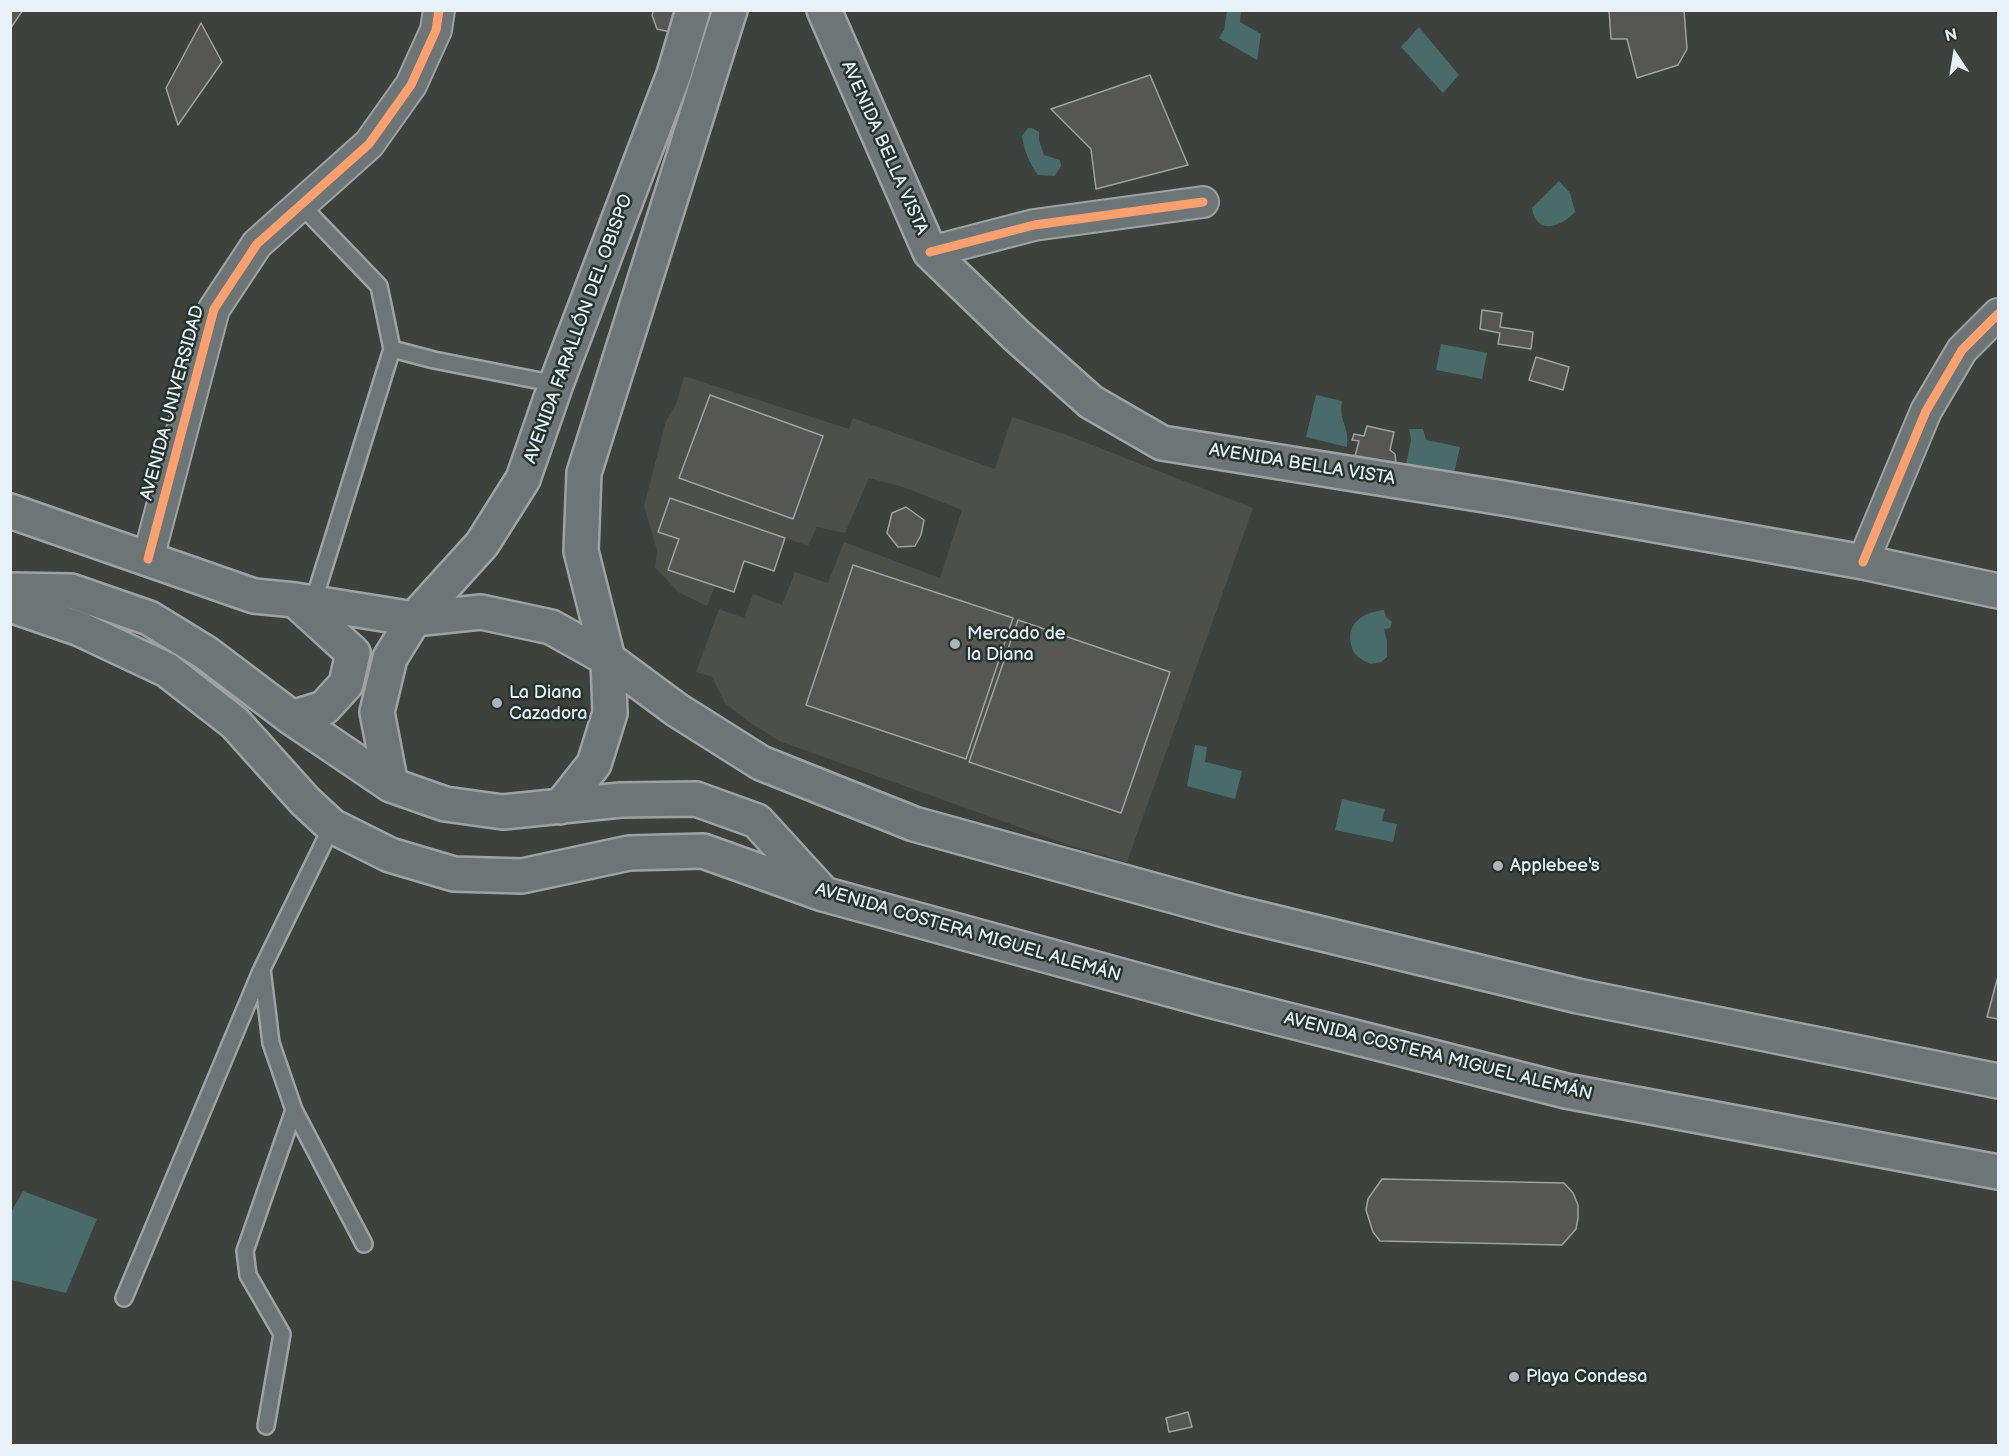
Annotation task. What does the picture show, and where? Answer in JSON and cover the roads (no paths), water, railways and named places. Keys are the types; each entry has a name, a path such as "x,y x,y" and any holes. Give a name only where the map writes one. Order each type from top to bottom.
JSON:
{"main road":[{"name":"AVENIDA FARALLÓN DEL OBISPO","path":"391,785 377,712 390,658 414,619 482,544 523,479 556,384 674,74 693,10"},
{"path":"560,807 594,764 610,713 608,659 581,551 584,473 730,10"},
{"name":"AVENIDA BELLA VISTA","path":"824,10 930,252 1017,336 1091,402 1162,443 1509,499 1863,562 1998,591"},
{"path":"10,511 254,596 414,619 481,612 551,627 608,659 677,710 761,763 914,824 1232,912 1578,996 1998,1081"},
{"path":"10,590 71,591 149,618 206,653 292,718 391,785 446,804 503,812 621,800 696,799 757,821 824,894"},
{"path":"292,718 324,708 346,684 354,653 304,602"},
{"name":"AVENIDA COSTERA MIGUEL ALEMÁN","path":"10,605 80,629 167,670 235,723 305,801 332,826 390,855 454,874 522,876 629,853 703,851 824,894 1209,1000 1566,1091 1998,1173"}],"street":[{"name":"AVENIDA UNIVERSIDAD","path":"148,559 214,309 257,244 369,144 411,85 436,30 439,10"},
{"path":"930,252 1034,225 1203,202"},
{"path":"1863,562 1926,411 1962,350 1998,314"}],"lane":[{"path":"301,205 379,286 392,349 304,602"},
{"path":"392,349 434,360 556,384"},
{"path":"124,1298 262,969 332,826"},
{"path":"262,969 272,1043 294,1110 364,1244"},
{"path":"266,1426 282,1334 248,1275 245,1251 294,1110"}],"water":[{"path":"1227,11 1241,11 1240,22 1261,34 1257,60 1219,38 1224,30"},
{"path":"1419,27 1459,75 1443,93 1401,47"},
{"path":"1028,128 1039,132 1044,155 1060,160 1061,166 1055,176 1038,175 1032,166 1022,136"},
{"path":"1559,181 1570,193 1575,212 1563,222 1544,226 1534,217 1532,208"},
{"path":"1441,344 1487,353 1482,379 1436,370"},
{"path":"1316,395 1342,401 1347,447 1306,437"},
{"path":"1409,429 1423,429 1426,440 1460,447 1453,478 1406,465 1411,440"},
{"path":"1384,610 1386,617 1392,622 1390,628 1384,629 1387,657 1381,662 1371,664 1354,653 1351,644 1351,630 1358,619"},
{"path":"1195,745 1207,747 1205,762 1242,771 1235,799 1187,786"},
{"path":"1342,799 1385,809 1382,821 1397,824 1393,842 1335,830"},
{"path":"23,1191 97,1219 66,1293 11,1280 11,1212"}],"place":[{"name":"Mercado de la Diana","path":"955,644"},
{"name":"La Diana Cazadora","path":"497,703"},
{"name":"Applebee's","path":"1498,866"},
{"name":"Playa Condesa","path":"1514,1377"}]}
